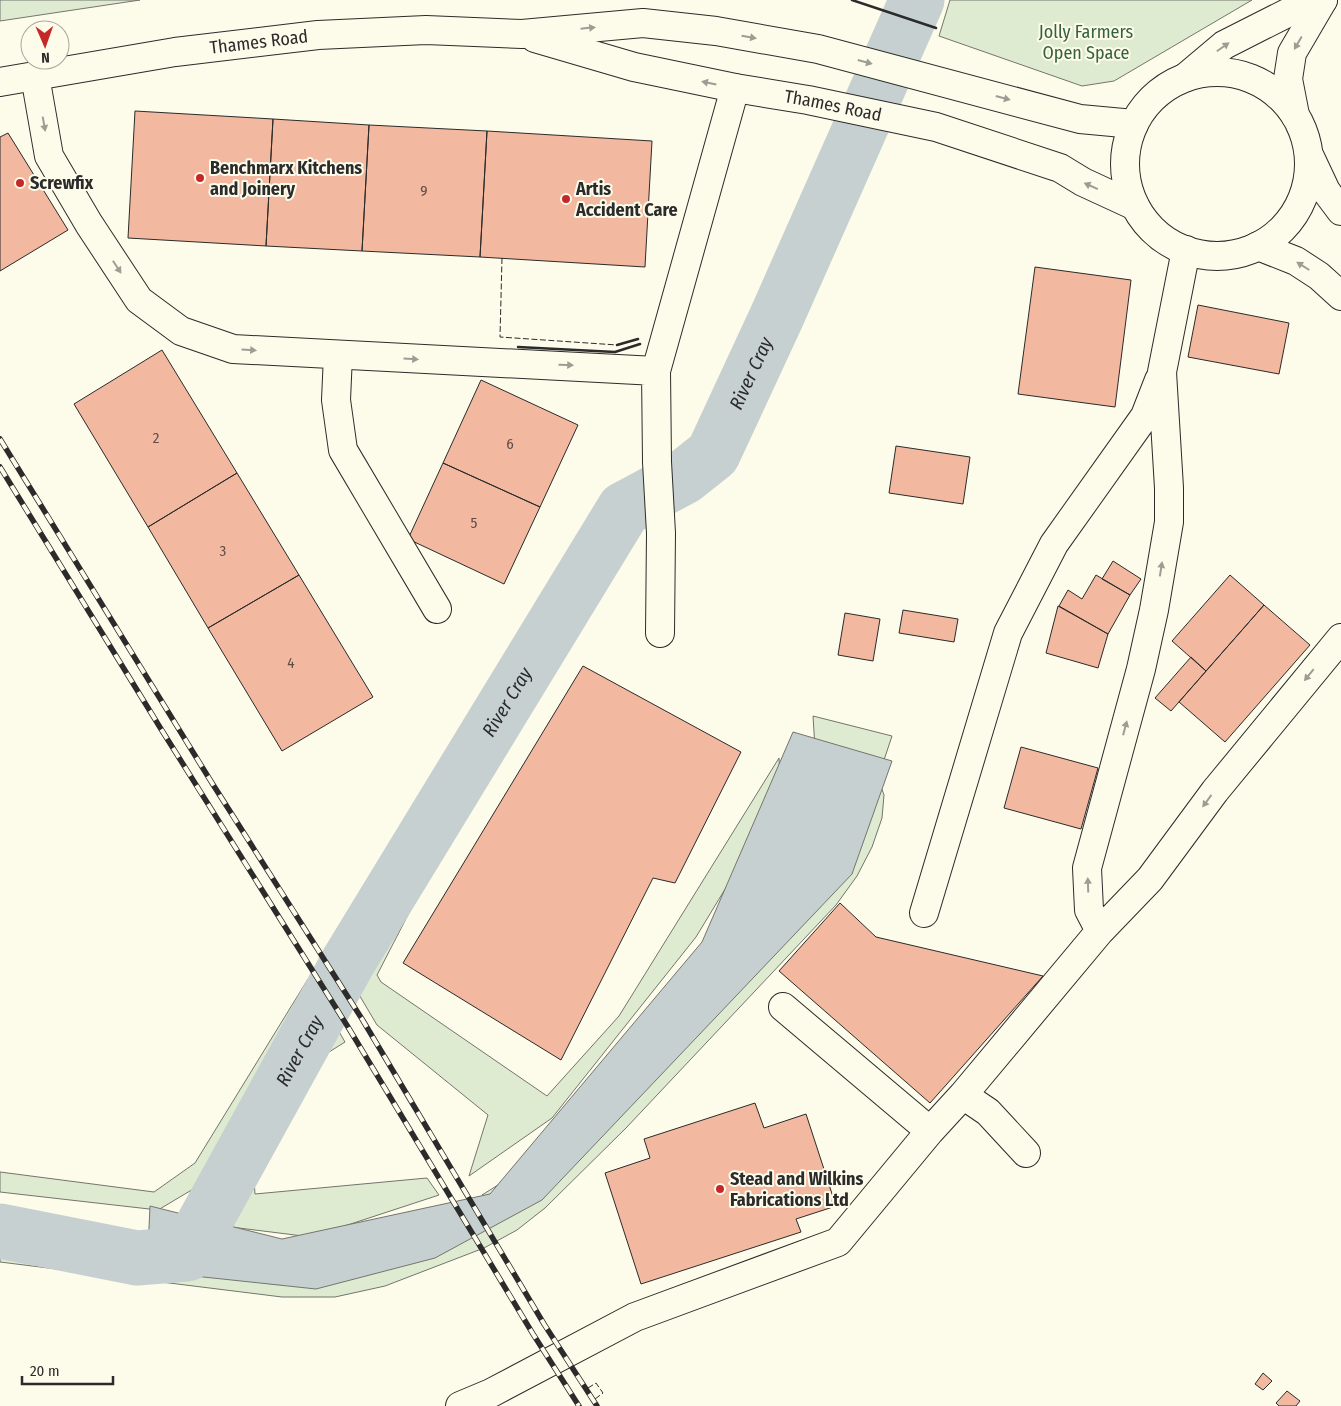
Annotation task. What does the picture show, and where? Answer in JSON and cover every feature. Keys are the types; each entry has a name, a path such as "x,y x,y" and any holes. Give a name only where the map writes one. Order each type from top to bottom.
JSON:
{"main road":[{"path":"1185,78 1224,45 1299,7 1323,0"},
{"path":"1295,115 1288,79 1292,53 1323,0"},
{"name":"Thames Road","path":"0,82 175,52 318,35 426,30 522,34 643,22 716,31 818,50 1080,119 1134,124"},
{"name":"Thames Road","path":"522,34 634,67 734,88 808,100 936,127 1060,168 1083,182 1135,206"},
{"path":"1210,72 1228,72 1246,77 1271,88 1295,115 1306,139 1309,156 1307,186 1298,208 1287,224 1269,240 1241,253 1208,255 1186,250 1158,234 1135,206 1128,188 1125,172 1126,153 1134,124 1151,100 1167,87 1185,78 1210,72"},
{"path":"35,76 49,156 89,224 139,300 181,331 233,349 656,371"},
{"path":"660,633 660,509 657,462 656,371 734,88"},
{"path":"1309,156 1326,191 1341,211"},
{"path":"1258,246 1296,261 1319,276 1341,296"},
{"path":"924,913 1008,633 1054,544 1145,416 1162,372 1186,250"},
{"path":"338,355 336,400 344,450 437,610"},
{"path":"1100,931 1089,910 1088,868 1141,669 1154,610 1169,522 1169,488 1162,372"},
{"path":"460,1406 491,1392 635,1317 838,1242 1100,931 1150,879 1215,791 1341,638"},
{"path":"784,1007 930,1131"},
{"path":"963,1095 988,1112 1026,1153"}],"green space":[{"path":"0,0 140,0 0,21"},
{"name":"Jolly Farmers Open Space","path":"950,0 1252,0 1114,81 1082,86 939,36"},
{"path":"512,713 377,975 381,982 547,1096 619,1016 779,758 781,797 696,937 552,1118 469,1176 488,1115 377,1025 348,976"},
{"path":"813,716 892,736 878,778 884,795 882,818 872,847 857,876 836,905 626,1128 545,1208 517,1230 484,1248 385,1286 335,1297 282,1297 0,1262 0,1242 249,1276 518,1204 482,1195 544,1156 821,843"},
{"path":"308,979 195,1188 158,1210 0,1192 0,1172 154,1192 195,1163"},
{"path":"326,1009 345,1042 297,1072 252,1152 255,1194 427,1178 439,1195 311,1237 199,1223"}],"shaded area":[{"path":"793,732 892,761 852,874 542,1200 435,1258 316,1289 147,1271 150,1206 282,1239 490,1194 702,942"}],"building":[{"name":"Benchmarx Kitchens and Joinery","path":"135,111 273,119 266,246 128,238"},
{"path":"273,119 369,125 362,251 266,246"},
{"path":"369,125 487,131 480,257 362,251"},
{"name":"Artis Accident Care","path":"487,131 652,141 645,267 480,257"},
{"name":"Screwfix","path":"8,133 68,230 0,271 0,137"},
{"path":"1035,267 1131,280 1115,407 1018,394"},
{"path":"1198,305 1289,323 1279,374 1188,357"},
{"path":"162,350 237,473 148,527 74,404"},
{"path":"481,380 578,425 540,507 443,463"},
{"path":"896,446 970,457 963,504 889,493"},
{"path":"443,463 540,507 504,584 408,539"},
{"path":"237,473 299,575 208,628 148,527"},
{"path":"1113,561 1141,579 1130,595 1102,579"},
{"path":"299,575 373,697 282,751 208,628"},
{"path":"1096,575 1130,595 1108,634 1059,606 1068,590 1082,599"},
{"path":"1230,575 1264,605 1206,671 1172,641"},
{"path":"1264,605 1310,645 1225,742 1179,702"},
{"path":"1058,606 1108,634 1098,668 1046,653"},
{"path":"903,610 958,619 954,642 899,633"},
{"path":"845,613 880,619 873,661 838,655"},
{"path":"1191,657 1206,671 1171,711 1155,698"},
{"path":"583,666 741,752 675,883 653,878 561,1060 403,963"},
{"path":"1021,747 1098,768 1081,829 1004,808"},
{"path":"840,903 876,937 1043,976 930,1103 779,971"},
{"name":"Stead and Wilkins Fabrications Ltd","path":"755,1103 764,1128 806,1114 836,1206 796,1219 801,1232 641,1284 605,1173 650,1158 644,1139"},
{"path":"1263,1373 1272,1381 1263,1390 1255,1384"},
{"path":"1287,1391 1300,1401 1296,1406 1279,1406 1276,1403"}],"waterway":[{"name":"River Cray","path":"0,1231 137,1258 187,1254 348,962 624,509 684,477 713,454 777,316 917,0"}],"railway":[{"path":"0,439 212,783 362,1019 544,1324 597,1406"},
{"path":"0,467 161,729 348,1027 533,1334 579,1406"}],"fence":[{"path":"502,258 500,337 617,345"},
{"path":"588,1388 596,1383 603,1393 595,1399"}],"wall":[{"path":"852,0 936,28"},
{"path":"617,345 638,339"},
{"path":"518,347 615,352 640,344"}],"place":[{"name":"Benchmarx Kitchens and Joinery","path":"200,178"},
{"name":"Screwfix","path":"20,183"},
{"name":"Artis Accident Care","path":"566,199"},
{"name":"Stead and Wilkins Fabrications Ltd","path":"720,1189"}]}
